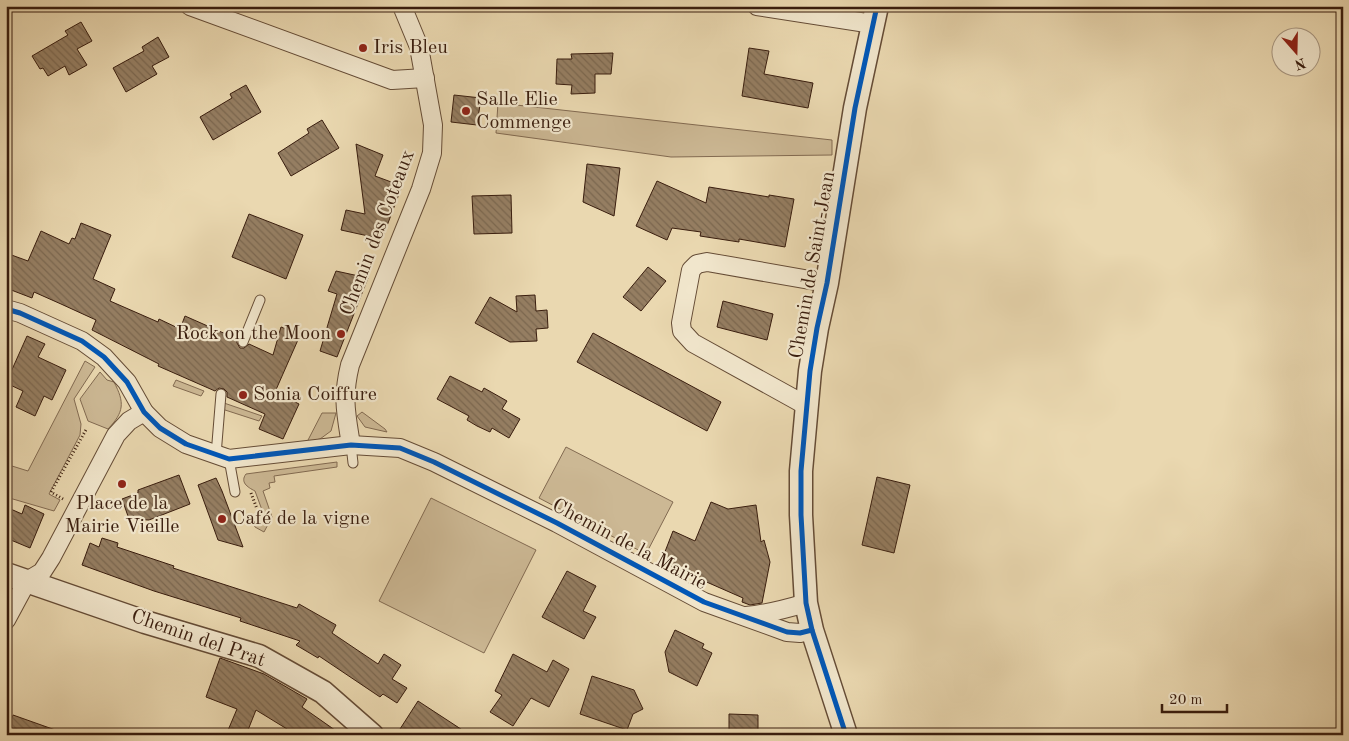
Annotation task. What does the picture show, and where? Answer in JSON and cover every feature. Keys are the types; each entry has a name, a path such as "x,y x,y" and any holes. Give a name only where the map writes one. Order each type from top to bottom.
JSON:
{"street":[{"name":"Chemin des Coteaux","path":"351,445 344,406 345,386 350,365 421,189 432,153 432,125 419,47 402,6"},
{"path":"757,6 875,15"},
{"path":"194,7 392,80 425,78"},
{"name":"Chemin de Saint-Jean","path":"846,735 812,630 806,602 801,514 801,471 817,328 827,283 855,108 875,15"},
{"path":"807,406 693,343 682,331 681,323 691,270 698,264 707,262 827,283"},
{"path":"6,309 20,313 82,341 104,357 127,382 144,412 160,428 186,444 223,457 351,445"},
{"path":"6,620 27,581 42,572 51,558 116,435 129,421 144,412"},
{"name":"Chemin de la Mairie","path":"351,445 400,448 434,462 557,524 704,602 787,632 800,633 812,630"},
{"name":"Chemin del Prat","path":"6,574 145,622 259,656 323,692 372,735"},
{"name":"Chemin de la Mairie","path":"743,616 761,615 785,610 806,602"}],"lane":[{"path":"243,342 260,300"},
{"path":"221,394 223,457 235,492"},
{"path":"351,445 353,463"}],"path":[{"path":"77,507 51,492 87,428"}],"shaded area":[{"path":"498,103 832,140 832,155 671,157 496,133"},
{"path":"85,361 95,367 74,399 81,424 80,435 49,494 60,500 54,511 6,497 6,472 9,472 12,466 28,471"},
{"path":"100,372 107,380 114,382 121,402 120,412 108,429 88,421 80,399"},
{"path":"176,380 204,391 201,396 173,386"},
{"path":"224,403 262,416 259,421 222,409"},
{"path":"362,412 387,432 365,427 357,416"},
{"path":"322,413 336,413 331,431 320,439 307,442"},
{"path":"566,447 673,502 646,554 539,498"},
{"path":"337,462 337,467 274,476 275,482 269,483 270,488 263,491 272,517 264,532 255,527 253,520 257,511 262,510 255,491 244,482 246,474"},
{"path":"431,498 536,550 484,653 379,601"}],"building":[{"path":"81,22 92,41 77,49 87,65 69,75 65,66 48,76 43,68 40,69 32,56 68,35 65,31"},
{"path":"158,37 169,57 152,66 157,74 126,92 113,68 144,51 142,47"},
{"path":"749,48 769,51 764,74 813,83 808,108 742,96"},
{"path":"613,53 611,74 595,74 595,93 571,94 572,85 556,84 557,59 572,59 571,54"},
{"path":"246,85 261,112 213,140 200,117 232,98 230,94"},
{"name":"Salle Elie Commenge","path":"454,95 481,98 477,125 451,122"},
{"path":"322,120 339,148 291,176 278,153 309,133 307,129"},
{"path":"356,144 383,155 375,176 402,186 382,239 341,230 346,210 365,214"},
{"path":"587,164 620,168 614,216 583,202"},
{"path":"657,181 706,203 709,187 769,197 769,195 794,199 785,247 739,239 739,242 700,236 701,232 672,228 667,240 636,226"},
{"path":"511,195 512,233 474,234 472,196"},
{"path":"249,214 303,235 286,279 232,257"},
{"path":"81,223 111,235 93,279 115,289 110,301 158,322 159,319 180,329 185,316 237,339 240,348 244,348 249,344 273,355 281,327 301,333 275,392 299,404 283,439 259,429 265,414 227,397 227,392 224,389 219,388 215,391 158,366 159,364 92,330 96,320 34,292 32,298 6,288 6,253 28,261 41,231 69,244 72,238 75,239"},
{"path":"648,267 666,281 641,311 623,297"},
{"path":"336,271 368,278 337,357 320,351 337,294 328,291"},
{"path":"535,295 536,311 547,310 548,328 536,329 537,341 510,342 475,323 490,297 517,312 516,296"},
{"path":"723,301 773,314 767,340 717,327"},
{"path":"593,333 721,402 707,431 577,362"},
{"path":"27,336 45,344 38,357 66,370 52,400 44,396 35,416 16,407 23,391 6,383"},
{"path":"450,376 482,392 484,388 507,401 502,409 520,419 509,438 492,428 490,432 477,426 467,420 469,416 437,399"},
{"path":"179,475 190,504 149,520 129,519 122,499 138,493 138,490"},
{"path":"877,477 910,485 894,553 862,545"},
{"name":"Café de la vigne","path":"216,478 243,547 218,540 198,485"},
{"path":"711,502 728,509 756,505 761,542 764,540 770,562 762,603 750,605 742,602 743,598 661,562 673,531 695,541"},
{"path":"25,505 44,514 30,548 6,538 6,507 22,514"},
{"path":"102,538 118,543 117,547 174,566 173,568 297,608 299,604 336,625 332,633 378,664 384,654 401,665 392,679 407,688 397,703 383,694 380,697 319,656 318,658 296,645 300,641 240,621 241,618 154,591 82,565 90,543 99,547"},
{"path":"567,571 596,586 583,611 596,617 584,639 542,617"},
{"path":"675,630 704,644 702,648 712,653 697,686 669,672 665,652"},
{"path":"513,654 547,672 553,660 569,669 549,707 531,698 513,726 490,712 502,695 495,691"},
{"path":"220,658 264,674 307,699 302,707 342,735 285,735 287,729 256,710 246,735 226,735 237,709 206,697"},
{"path":"592,676 634,690 643,709 633,714 627,730 580,714"},
{"path":"418,701 470,735 409,735 400,729"},
{"path":"729,714 758,715 758,735 729,735"},
{"path":"13,715 61,732 61,735 6,735"}],"cycle path":[{"path":"846,735 812,630 806,603 801,515 801,471 810,371 817,328 827,283 855,108 877,6"},
{"path":"6,309 20,313 82,341 104,357 127,382 144,412 160,428 186,444 229,459 351,445 400,448 434,462 557,523 704,602 787,632 800,633 812,630"}],"place":[{"name":"Iris Bleu","path":"363,48"},
{"name":"Salle Elie Commenge","path":"466,111"},
{"name":"Rock on the Moon","path":"341,334"},
{"name":"Sonia Coiffure","path":"243,395"},
{"name":"Place de la Mairie Vieille","path":"122,484"},
{"name":"Café de la vigne","path":"222,519"}]}
